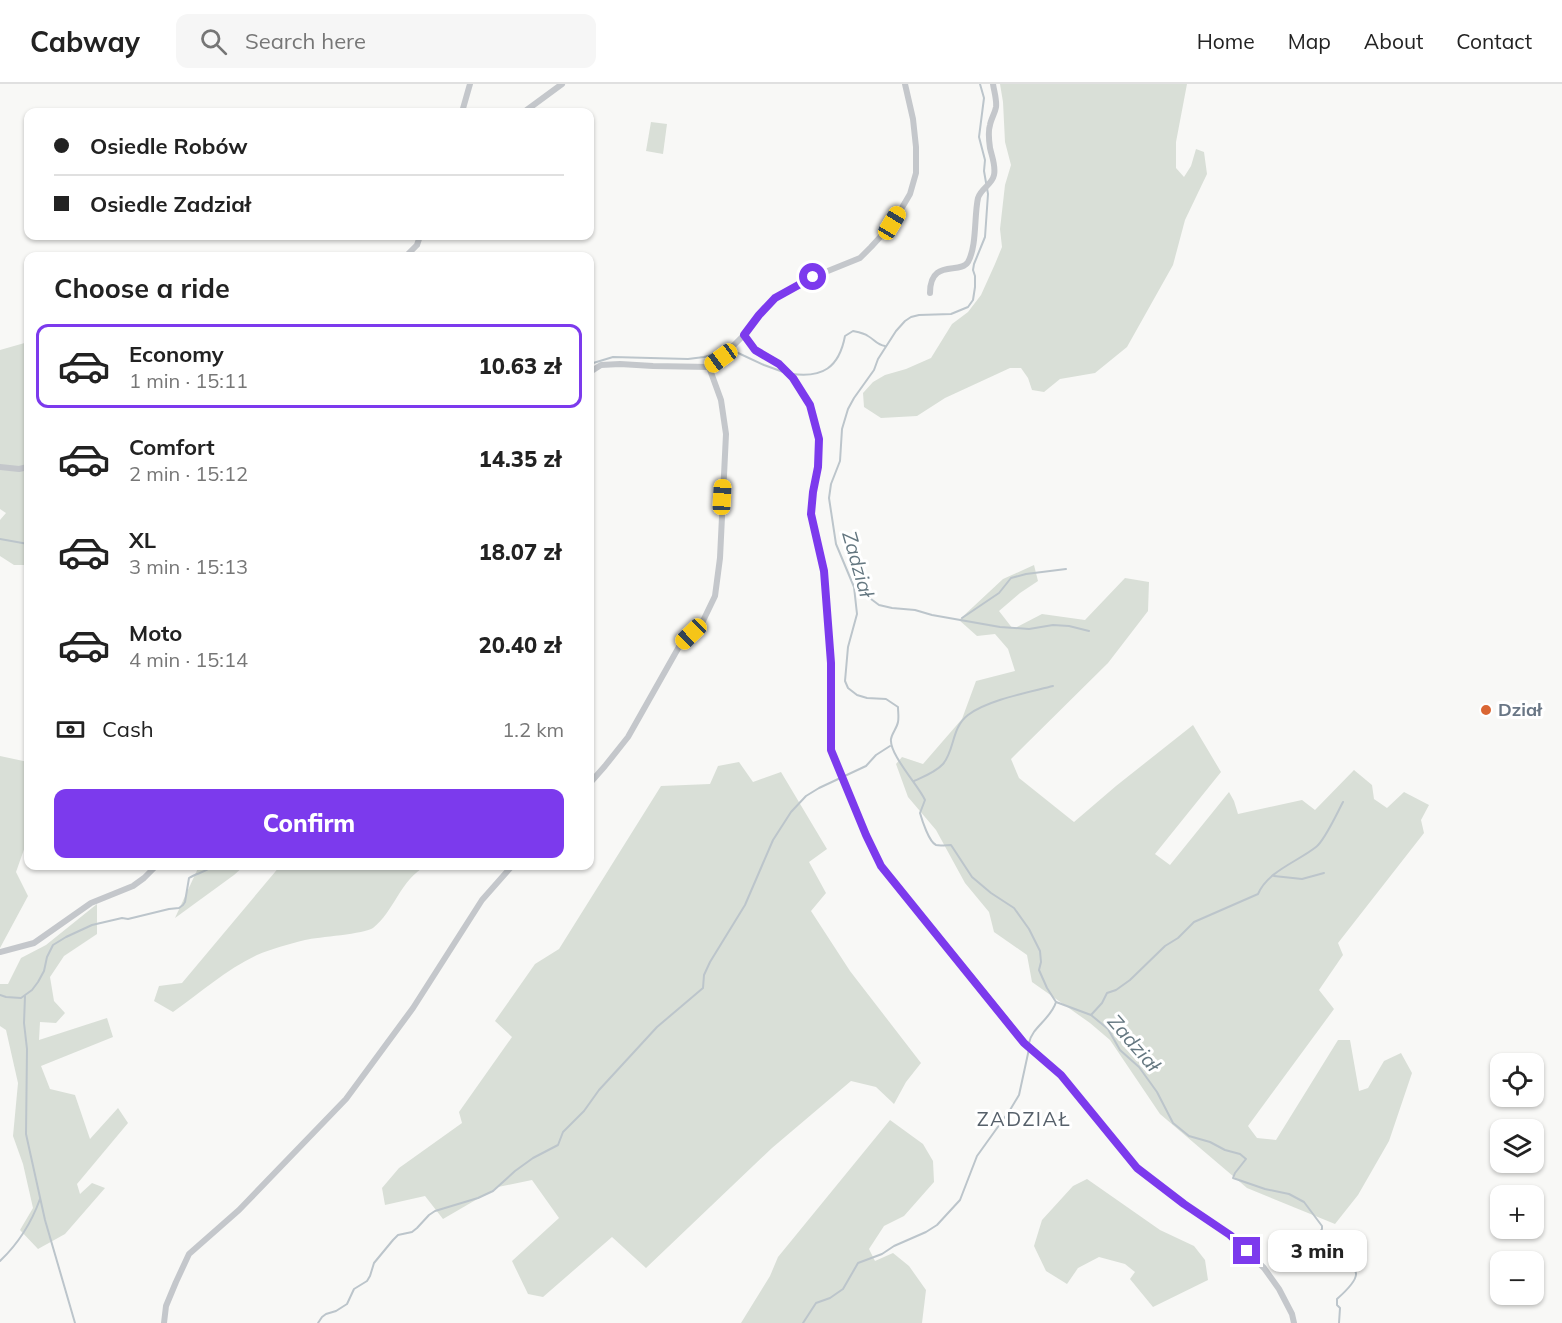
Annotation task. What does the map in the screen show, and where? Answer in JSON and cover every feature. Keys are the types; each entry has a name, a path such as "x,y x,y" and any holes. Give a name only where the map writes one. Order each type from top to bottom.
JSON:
{"street":[{"path":"463,108 470,84"},
{"path":"529,108 562,84"},
{"path":"594,369 601,365 620,364 709,367 744,335 775,298 813,277 860,258 892,223 910,194 916,173 913,119 905,84"},
{"path":"930,293 933,278 945,269 965,266 972,250 979,194 994,177 989,126 996,105 993,84"},
{"path":"410,252 419,240"},
{"path":"744,335 760,354 782,367 793,378 810,405 819,439 818,467 811,514 824,571 831,663 831,750 881,866 1024,1043 1061,1075 1137,1168 1230,1235 1264,1268 1279,1289 1292,1314 1294,1323"},
{"path":"594,778 628,737 680,645 702,623 715,596 720,558 726,434 721,400 709,367"},
{"path":"0,467 24,467"},
{"path":"0,952 34,943 91,903 133,886 152,870"},
{"path":"164,1323 166,1306 189,1254 239,1210 346,1099 413,1008 482,900 508,870"}],"shaded area":[{"path":"1000,84 1187,84 1176,142 1176,168 1184,177 1191,166 1196,149 1204,152 1207,174 1185,220 1173,265 1127,347 1095,373 1060,379 1044,392 1032,390 1021,368 1010,368 945,398 917,416 881,418 864,407 863,393 873,382 885,375 931,358 952,324 968,312 981,295 1002,247 1000,229 1005,185 1011,165 1005,142"},
{"path":"651,122 667,124 663,154 646,151"},
{"path":"24,343 24,565 14,565 0,556 0,520 6,513 0,509 0,350"},
{"path":"1034,565 1038,581 999,611 1013,629 1042,614 1085,620 1125,578 1149,582 1148,611 1108,663 1011,759 1019,778 1074,822 1193,725 1221,772 1155,854 1170,865 1229,792 1238,814 1302,800 1315,810 1354,770 1372,785 1374,799 1387,808 1404,792 1429,805 1421,820 1424,833 1338,943 1343,955 1319,990 1334,1009 1248,1126 1257,1138 1276,1140 1338,1040 1350,1040 1359,1091 1368,1088 1384,1061 1401,1053 1412,1073 1389,1141 1358,1195 1335,1224 1247,1188 1160,1114 1110,1040 1032,982 1027,955 994,932 989,912 965,883 936,830 908,797 896,764 902,757 923,764 962,719 976,681 1015,671 1008,649 995,634 977,636 959,620 1003,579"},
{"path":"0,756 24,761 24,849 16,872 28,896 0,948"},
{"path":"739,762 753,782 781,772 827,849 809,862 826,893 811,911 850,971 921,1063 906,1082 894,1104 876,1087 851,1081 772,1148 646,1268 612,1237 543,1297 528,1294 512,1261 559,1218 532,1180 498,1187 443,1219 425,1196 385,1205 382,1188 399,1168 462,1123 459,1112 512,1037 495,1021 535,964 559,949 661,786 710,784 718,766"},
{"path":"197,870 240,870 234,875 175,918"},
{"path":"277,870 420,870 410,879 386,914 373,928 361,932 305,940 257,955 224,974 173,1012 154,1001 159,986 182,983"},
{"path":"97,904 97,934 64,956 50,977 54,1001 65,1013 56,1023 40,1022 39,1040 107,1018 113,1037 41,1066 50,1089 75,1095 90,1139 118,1108 128,1123 77,1184 80,1194 92,1183 105,1188 65,1234 38,1249 20,1230 33,1208 23,1164 13,1136 18,1083 6,1030 0,1026 0,984 8,984 21,958 46,945"},
{"path":"890,1120 923,1144 933,1161 934,1182 904,1216 884,1226 869,1249 875,1261 893,1253 909,1266 926,1290 922,1323 741,1323 770,1276 778,1257"},
{"path":"1087,1179 1160,1230 1194,1246 1205,1260 1208,1280 1153,1307 1130,1279 1135,1272 1125,1264 1099,1257 1078,1268 1067,1284 1046,1271 1034,1246 1042,1220 1073,1186"}],"waterway":[{"name":"Zadział","path":"980,84 984,98 979,137 985,160 984,171 988,194 985,237 973,270 975,276 973,300 968,307 951,314 919,315 905,321 896,331 878,359 874,370 854,398 842,429 840,461 831,484 829,498 836,544 854,587 857,614 848,647 845,681 848,688 857,695 886,699 898,707 898,722 891,739 892,745 894,753 925,800 920,813 928,835 936,845 951,845 972,877 1014,908 1029,929 1040,951 1039,970 1056,1002 1091,1015 1108,1029 1120,1050 1139,1067 1157,1092 1173,1123 1189,1136 1240,1154 1246,1159 1233,1178 1289,1194 1304,1202 1322,1226 1314,1240 1312,1252 1326,1249 1355,1270 1354,1281 1337,1299 1337,1305 1340,1308 1339,1323"},
{"path":"792,374 812,374 828,368 838,356 845,336 853,331 865,334 885,346"},
{"path":"594,363 613,357 688,359 725,351"},
{"path":"736,352 786,373"},
{"path":"0,539 24,543"},
{"path":"962,618 999,593 1011,578 1066,569"},
{"path":"855,587 879,605 892,608 915,610 1000,627 1029,629 1053,625 1089,631"},
{"path":"914,781 933,772 943,764 959,726 968,715 997,701 1053,686"},
{"path":"318,1323 326,1314 347,1304 354,1289 367,1281 374,1263 398,1235 412,1232 435,1211 493,1191 533,1158 558,1145 563,1132 657,1027 703,988 704,975 710,962 745,905 773,840 791,812 806,796 866,766 876,755 890,746"},
{"path":"1091,1015 1102,1003 1107,993 1116,990 1130,980 1194,922 1258,894 1276,873 1316,847 1327,833 1343,802"},
{"path":"0,995 21,998 32,990 44,971 53,945 66,937 92,925 179,908 185,902 189,878 207,870"},
{"path":"1274,876 1302,879 1324,873"},
{"path":"25,996 26,1134 45,1220 75,1323"},
{"path":"1029,1043 1034,1032 1054,1008 1056,1002"},
{"path":"803,1323 816,1303 830,1298 843,1289 858,1263 926,1232 937,1225 960,1200 977,1156 1019,1095 1029,1049"},
{"path":"0,1261 24,1233 40,1199"}],"place":[{"name":"Dział","path":"1486,710"}],"district":[{"name":"ZADZIAŁ","path":"1024,1119"}],"route":[{"path":"813,277 775,298 744,335 755,350 779,364 793,378 810,405 819,439 818,467 811,514 824,571 831,663 831,750 866,835 881,866 1024,1043 1061,1075 1137,1168 1230,1235 1247,1251"}]}
